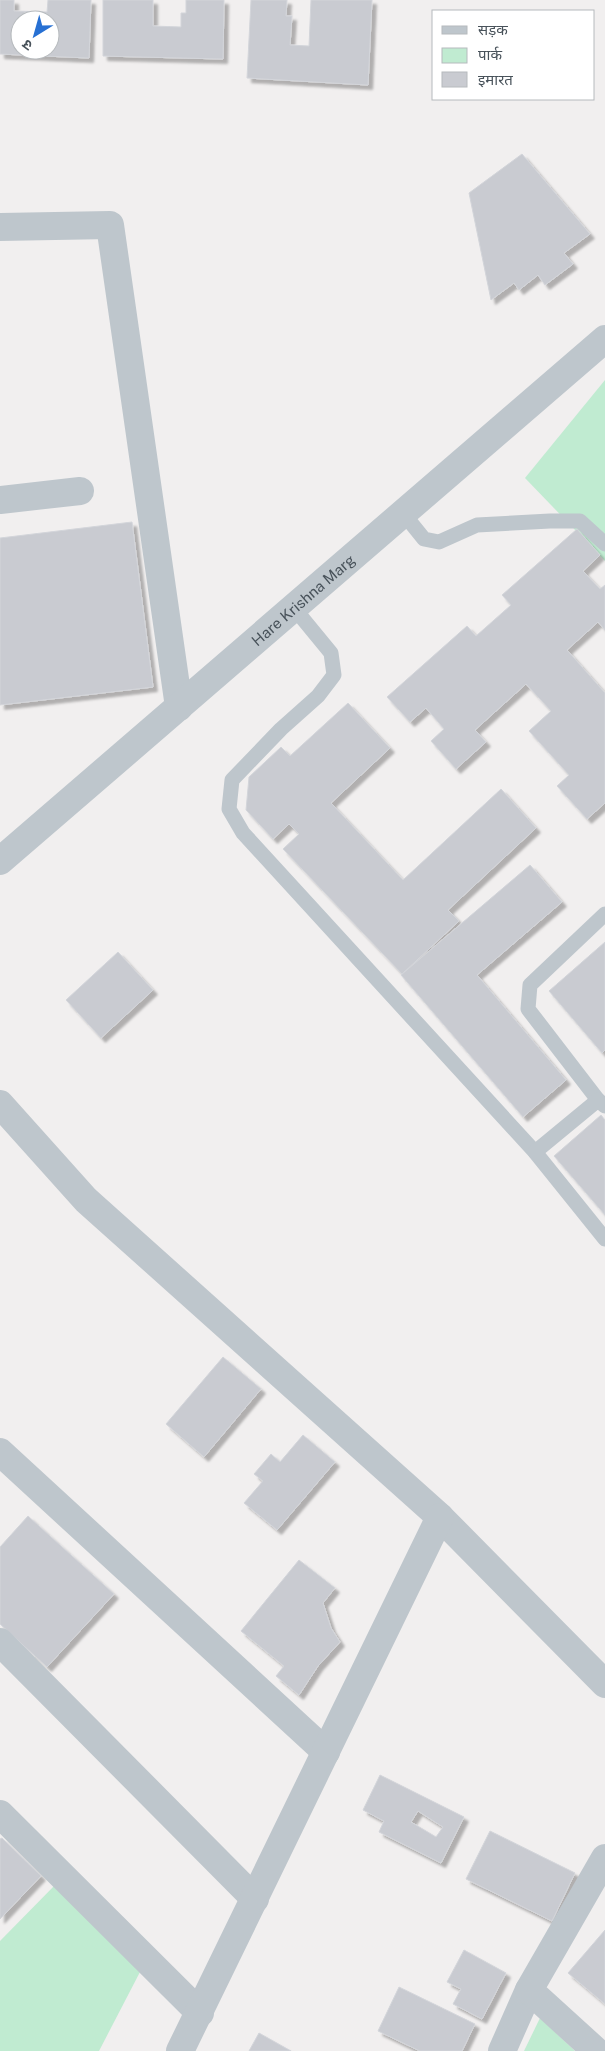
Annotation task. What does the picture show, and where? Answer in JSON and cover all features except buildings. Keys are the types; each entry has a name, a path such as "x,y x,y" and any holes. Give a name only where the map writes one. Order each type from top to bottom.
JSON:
{"street":[{"path":"0,227 110,225 179,707"},
{"name":"Hare Krishna Marg","path":"0,861 605,339"},
{"path":"0,500 80,492"},
{"path":"0,1104 86,1200 440,1517 605,1684"},
{"path":"0,1452 326,1752"},
{"path":"180,2051 440,1517"},
{"path":"0,1642 255,1899"},
{"path":"0,1814 200,2013"},
{"path":"502,2051 529,1990 605,1858"},
{"path":"529,1990 596,2051"}],"lane":[{"path":"403,513 424,539 438,542 476,525 550,520 580,521 605,544"},
{"path":"294,608 331,653 334,675 318,696 281,729 232,780 229,809 243,833 535,1152 605,1239"},
{"path":"535,1152 601,1103 528,1009 530,985 605,914"}],"green space":[{"path":"605,380 605,561 525,478"},
{"path":"57,1883 140,1972 99,2051 0,2051 0,1941"},
{"path":"540,2018 575,2051 524,2051"}]}
